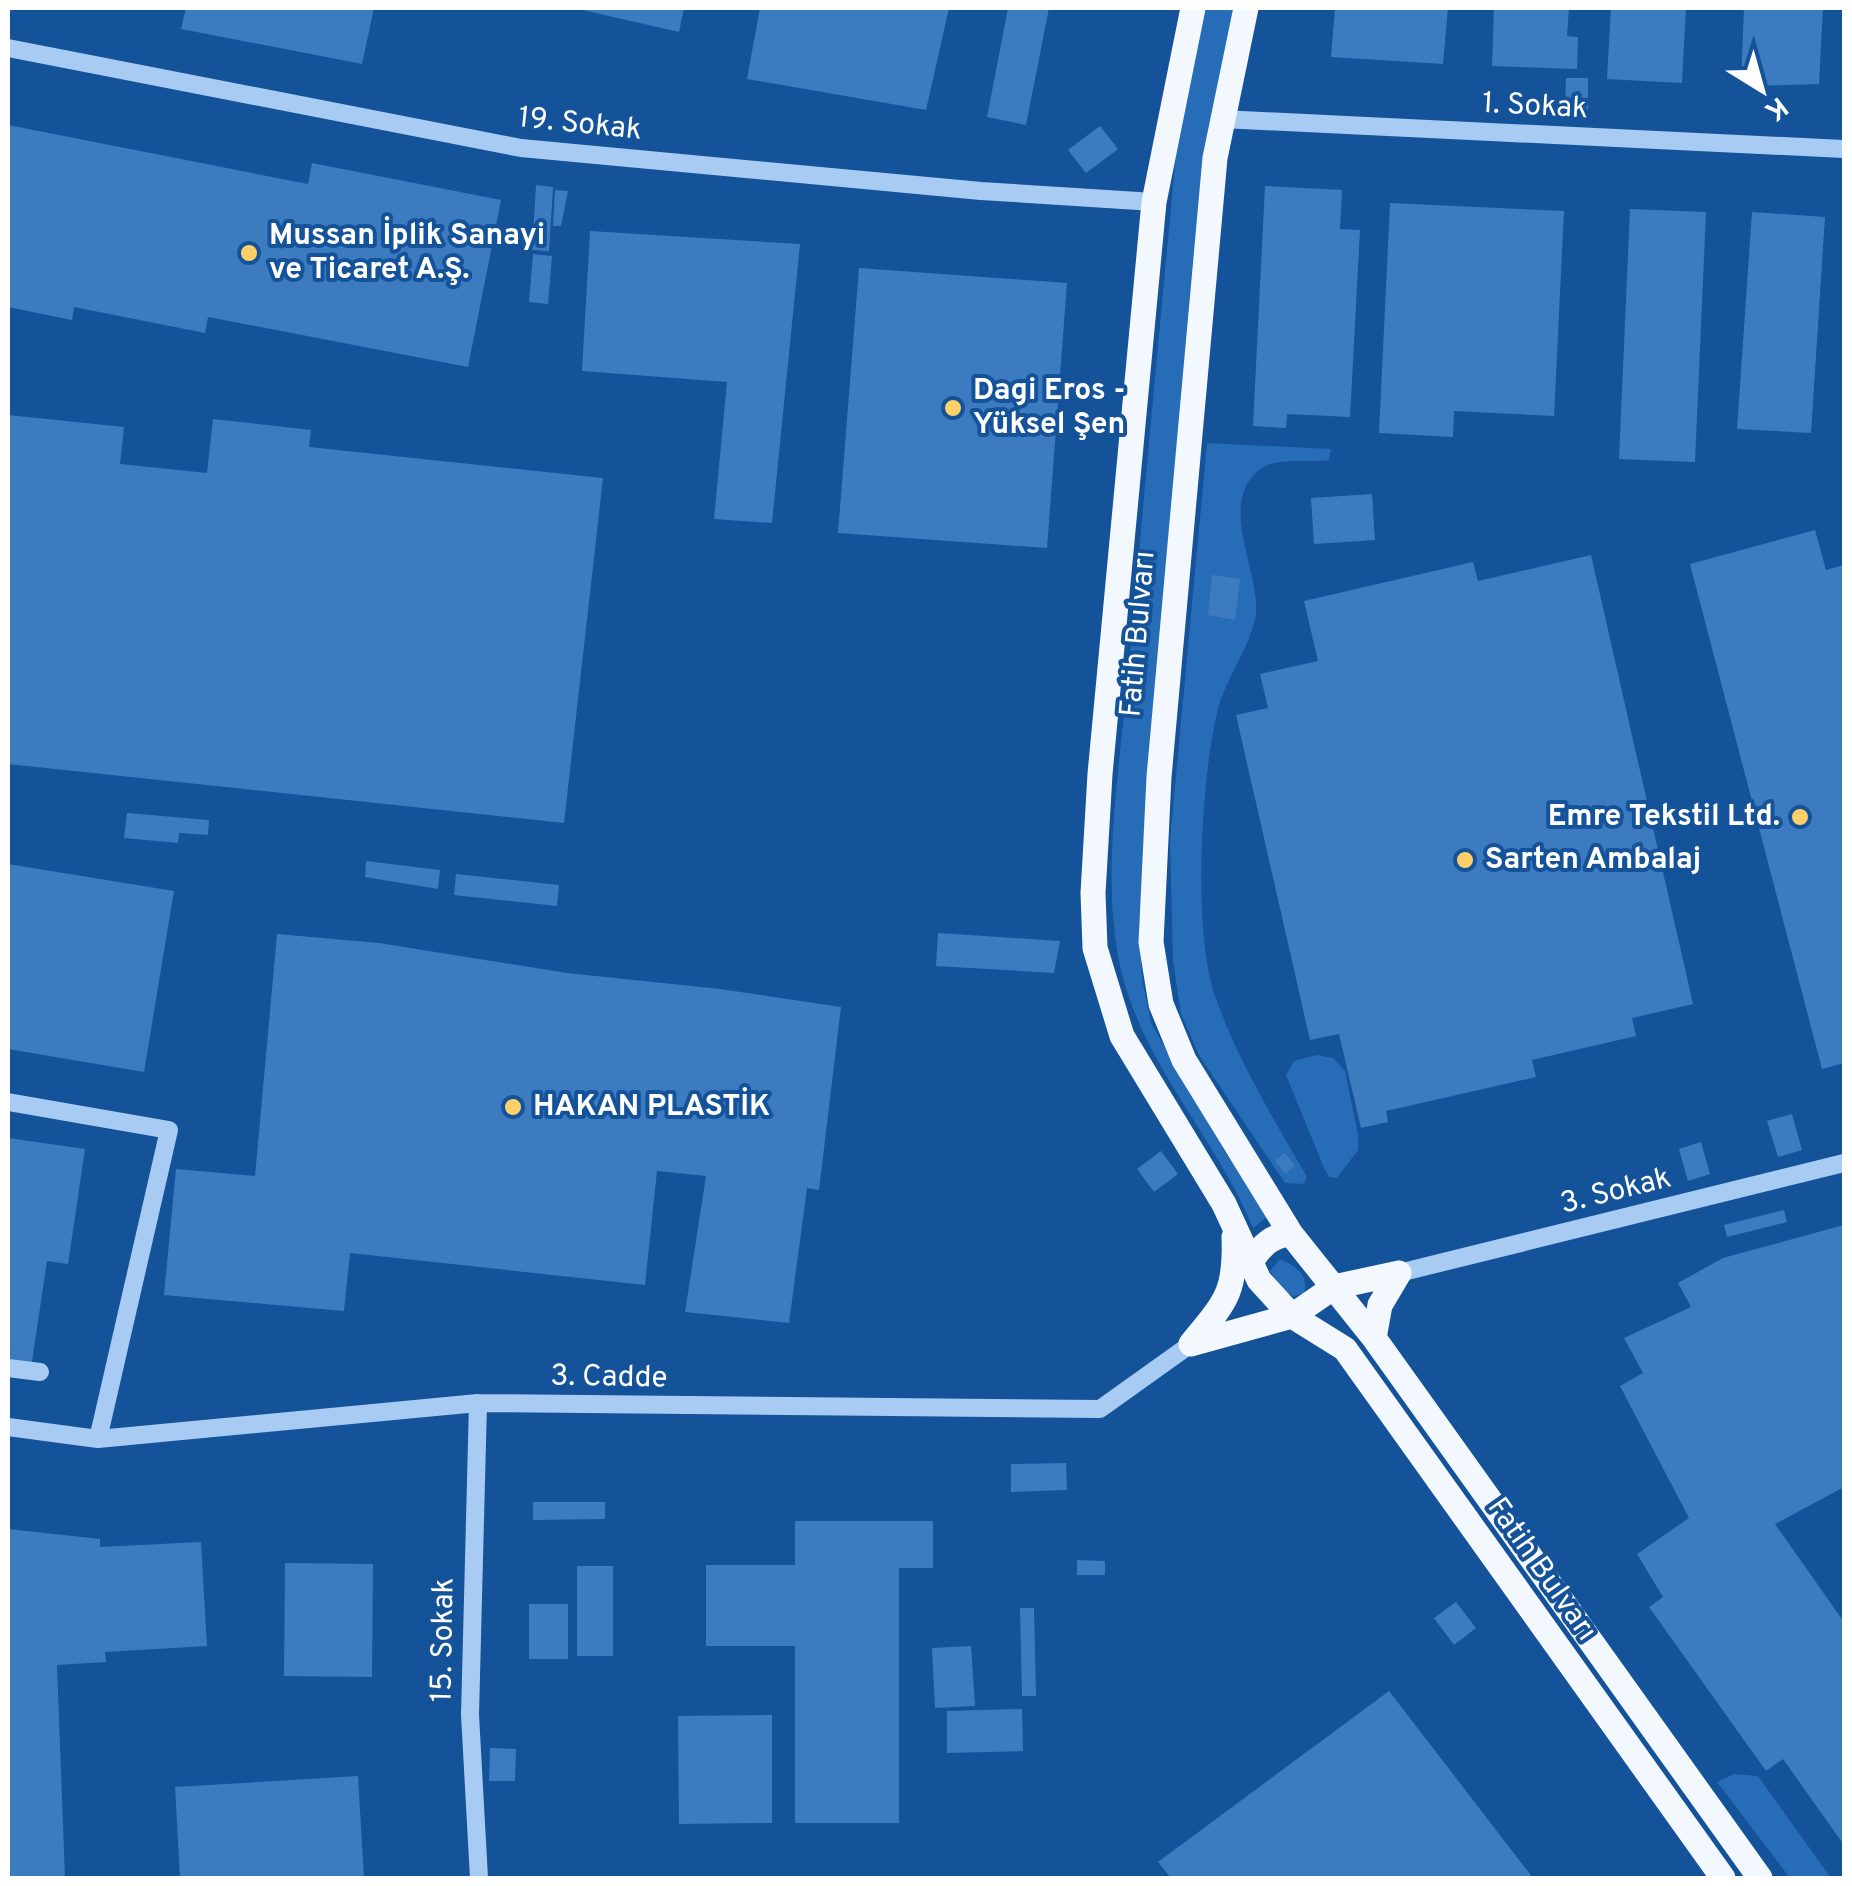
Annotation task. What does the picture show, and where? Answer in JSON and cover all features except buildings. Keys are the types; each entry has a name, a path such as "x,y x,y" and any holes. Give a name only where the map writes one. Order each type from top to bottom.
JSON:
{"main road":[{"name":"Fatih Bulvarı","path":"1193,8 1154,202 1100,774 1092,918 1095,948 1122,1036 1274,1301 1345,1349 1723,1878"},
{"name":"Fatih Bulvarı","path":"1246,8 1222,119 1159,776 1154,980 1172,1035 1291,1234 1374,1338 1760,1878"},
{"path":"1192,1344 1220,1308 1236,1276 1234,1226"},
{"path":"1251,1262 1261,1246 1279,1234 1291,1234"},
{"path":"1192,1344 1292,1316 1334,1287 1399,1272"},
{"path":"1374,1338 1380,1305 1399,1272"}],"street":[{"name":"19. Sokak","path":"8,48 522,148 981,192 1154,202"},
{"name":"1. Sokak","path":"1222,119 1844,149"},
{"path":"8,1102 168,1130 98,1439"},
{"name":"3. Sokak","path":"1399,1272 1844,1162"},
{"name":"3. Cadde","path":"8,1427 98,1439 478,1403 1100,1408 1192,1344"},
{"path":"8,1368 40,1372"},
{"name":"15. Sokak","path":"478,1403 470,1716 479,1878"}],"shaded area":[{"path":"1205,8 1236,8 1193,259 1149,763 1139,927 1142,979 1151,1023 1225,1152 1271,1214 1253,1228 1223,1167 1152,1051 1138,1020 1117,951 1113,912 1113,828 1179,122 1192,49"},
{"path":"1207,443 1331,449 1329,460 1285,461 1262,468 1248,482 1242,499 1243,538 1256,614 1217,713 1203,814 1203,931 1214,993 1244,1063 1307,1177 1304,1184 1285,1183 1200,1057 1181,1014 1173,960 1170,840"},
{"path":"1317,1055 1333,1058 1345,1071 1358,1134 1358,1150 1337,1178 1329,1177 1324,1168 1286,1075 1294,1061"},
{"path":"1280,1259 1300,1272 1305,1281 1304,1293 1294,1296 1284,1292 1270,1271"},
{"path":"1734,1774 1758,1776 1831,1878 1790,1878 1717,1782"}],"place":[{"name":"Mussan İplik Sanayi ve Ticaret A.Ş.","path":"249,253"},
{"name":"Dagi Eros - Yüksel Şen","path":"953,408"},
{"name":"Emre Tekstil Ltd.","path":"1800,817"},
{"name":"Sarten Ambalaj","path":"1465,860"},
{"name":"HAKAN PLASTİK","path":"513,1107"}]}
